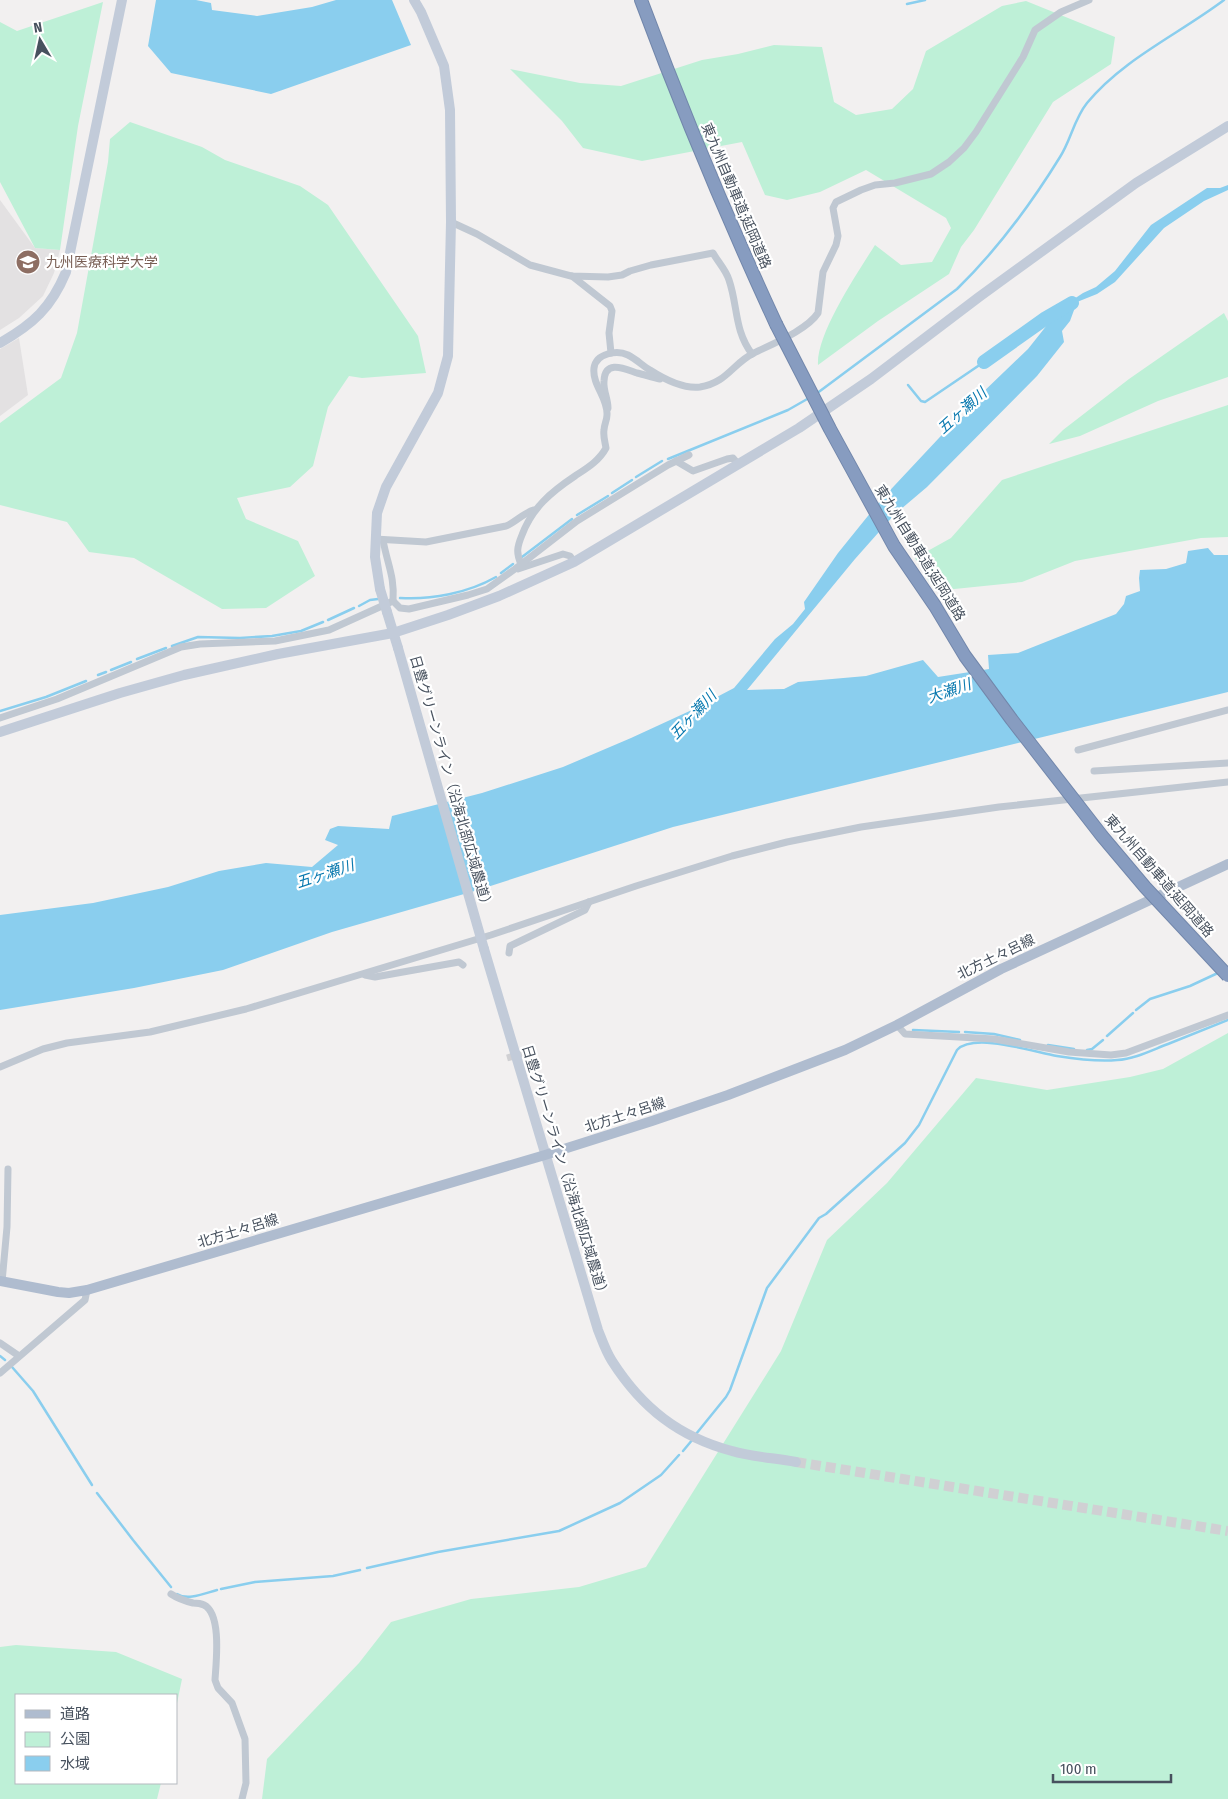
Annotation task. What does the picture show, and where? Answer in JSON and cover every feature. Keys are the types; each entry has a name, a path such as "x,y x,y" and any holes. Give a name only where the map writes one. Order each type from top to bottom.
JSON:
{"highway":[{"path":"632,0 700,154"},
{"name":"東九州自動車道;延岡道路","path":"641,0 700,154 776,324 830,429 894,546 935,606 965,656 1102,836 1165,909 1228,976"},
{"name":"東九州自動車道;延岡道路","path":"649,0 676,90"}],"main road":[{"name":"北方土々呂線","path":"1,1282 58,1292 69,1293 87,1290 545,1155 652,1121 845,1050 897,1025 1001,969 1228,864"}],"street":[{"path":"0,343 28,326 59,289 66,272 122,0"},
{"name":"日豊グリーンライン（沿海北部広域農道）","path":"414,0 444,66 450,110 448,356 438,393 386,487 377,513 379,540 375,558 380,589 545,1155 598,1330 611,1360 632,1390 654,1412 684,1433 733,1452 796,1462"},
{"path":"521,564 517,552 527,522 534,510 559,487 594,463 606,448 603,432 608,399 603,383 606,372 616,366 692,387 709,385 727,375 752,354 791,334 810,321 818,313 823,272 836,245 838,236 833,208 836,202 875,185 895,184 931,174 949,162 964,148 976,132 1023,56 1035,30 1061,12 1089,0"},
{"path":"0,732 120,693 184,675 278,654 394,633 448,616 499,596 574,562 800,428 871,379 994,286 1136,183 1228,126"},
{"path":"450,222 477,234 530,265 571,276 608,277 622,275 651,265 713,253 729,280 738,328 742,339 752,354"},
{"path":"571,276 610,306 612,310 609,333 611,353"},
{"path":"607,415 605,404 596,384 594,369 598,360 611,353 620,352 630,356 652,371 675,382"},
{"path":"392,601 400,608 408,609 487,589 577,521 637,483 676,461 690,456"},
{"path":"676,461 693,471 733,458 738,464"},
{"path":"392,601 394,588 390,564 379,540 426,542 460,536 506,526 516,522 527,512 534,510"},
{"path":"515,569 563,554 570,556 574,562"},
{"path":"0,718 57,699 181,647 200,644 275,641 329,630 392,601"},
{"path":"1078,750 1228,710"},
{"path":"1094,771 1228,763"},
{"path":"0,1067 43,1049 67,1043 150,1032 246,1009 491,935 732,856 861,826 998,806 1228,782"},
{"path":"509,953 510,946 586,910 589,902"},
{"path":"363,975 375,977 459,962 463,965"},
{"path":"897,1025 905,1034 994,1039 1069,1052 1110,1055 1126,1053 1228,1015"},
{"path":"1,1282 6,1227 8,1169"},
{"path":"0,1372 85,1300 87,1290"},
{"path":"0,1344 19,1356"},
{"path":"171,1594 192,1603 202,1603 210,1609 214,1616 216,1626 215,1680 218,1688 232,1703 244,1739 246,1783 242,1799"}],"shaded area":[{"name":"九州医療科学大学","path":"0,200 35,248 60,250 54,273 43,296 19,318 0,330"},
{"path":"19,338 28,395 0,416 0,349"}],"green space":[{"path":"1026,1 1115,37 1111,64 1053,102 974,230 961,247 949,274 878,321 818,365 819,352 824,337 839,304 875,245 901,265 932,262 951,228 946,218 866,170 820,192 787,200 765,195 742,142 642,161 583,148 562,121 510,69 580,83 621,86 702,60 774,45 822,47 834,102 856,115 892,109 913,89 926,51 1002,6"},
{"path":"103,2 78,126 60,250 35,248 0,182 0,22 17,31"},
{"path":"130,122 202,147 225,160 300,186 328,205 418,336 426,373 362,378 349,376 328,407 313,466 290,487 237,498 246,519 298,541 315,576 266,608 222,609 134,558 89,552 67,522 0,505 0,423 61,378 77,333 108,162 110,139"},
{"path":"1224,313 1228,321 1228,377 1158,401 1080,436 1049,444 1063,430 1129,379"},
{"path":"1228,405 1228,537 1201,538 1075,561 1022,582 935,591 915,558 951,538 1002,480"},
{"path":"1228,1033 1228,1799 262,1799 267,1759 359,1663 391,1622 471,1599 579,1587 646,1567 781,1351 827,1240 887,1183 976,1078 1047,1090 1130,1077 1163,1069"},
{"path":"16,1645 116,1652 182,1679 178,1698 178,1694 15,1694 15,1784 161,1784 157,1799 0,1799 0,1647"}],"water":[{"path":"156,0 196,0 211,3 212,10 257,16 312,7 336,0 392,0 411,45 271,94 171,73 148,46"},
{"path":"1228,185 1228,190 1204,201 1164,228 1115,282 1097,294 1077,302 1070,321 1062,331 1064,342 1037,376 927,487 894,515 855,559 747,690 784,689 798,682 866,676 923,660 938,677 989,669 988,655 1018,653 1116,614 1124,604 1126,596 1140,591 1140,570 1166,569 1186,563 1188,551 1208,548 1214,555 1228,555 1228,692 673,827 478,890 332,932 223,970 134,988 0,1010 0,915 93,903 168,887 219,871 266,863 312,867 338,845 325,840 330,829 338,826 389,829 392,816 482,793 563,767 694,709 734,688 775,639 793,624 805,609 804,602 838,553 880,501 953,423 978,407 978,397 1028,349 1051,320 1071,301 1096,287 1115,271 1151,225 1207,188 1220,188"}],"waterway":[{"path":"907,4 925,0"},
{"path":"816,394 957,289 985,259 1025,209 1049,175 1064,150 1083,109 1101,87 1134,60 1224,0"},
{"path":"984,362 1046,318 1072,303"},
{"path":"908,385 921,401 925,402 984,362"},
{"path":"668,459 788,410 809,398"},
{"path":"636,477 662,461"},
{"path":"612,493 632,480"},
{"path":"577,515 608,496"},
{"path":"522,557 572,519"},
{"path":"501,573 513,564"},
{"path":"400,598 424,598 449,594 474,587 496,577"},
{"path":"359,606 370,600 378,599"},
{"path":"328,620 354,608"},
{"path":"172,646 198,637 240,638 272,636 301,631 323,622"},
{"path":"137,659 166,648"},
{"path":"111,670 131,662"},
{"path":"98,675 106,672"},
{"path":"0,711 46,697 86,681"},
{"path":"1136,1010 1150,999 1190,986 1220,972"},
{"path":"1107,1036 1133,1013"},
{"path":"696,1434 730,1390 767,1288 819,1218 826,1214 905,1143 919,1125 957,1050 965,1045 990,1043 1079,1059 1102,1061 1124,1059 1143,1054 1228,1020"},
{"path":"913,1030 959,1032"},
{"path":"965,1032 994,1034 1020,1040"},
{"path":"1087,1050 1092,1049 1103,1040"},
{"path":"1048,1045 1074,1049"},
{"path":"0,1356 5,1360"},
{"path":"12,1367 33,1391 92,1485"},
{"path":"683,1451 693,1439"},
{"path":"367,1568 438,1552 559,1531 620,1503 661,1475 679,1455"},
{"path":"97,1493 171,1587"},
{"path":"221,1589 255,1582 333,1576 360,1570"},
{"path":"177,1594 191,1597 217,1590"}],"tunnel":[{"path":"507,1058 525,1053"},
{"path":"796,1462 1228,1531"}],"place":[{"name":"九州医療科学大学","path":"28,262"}],"water label":[{"name":"五ヶ瀬川","path":"962,411"},
{"name":"大瀬川","path":"949,691"},
{"name":"五ヶ瀬川","path":"693,715"},
{"name":"五ヶ瀬川","path":"325,874"}]}
